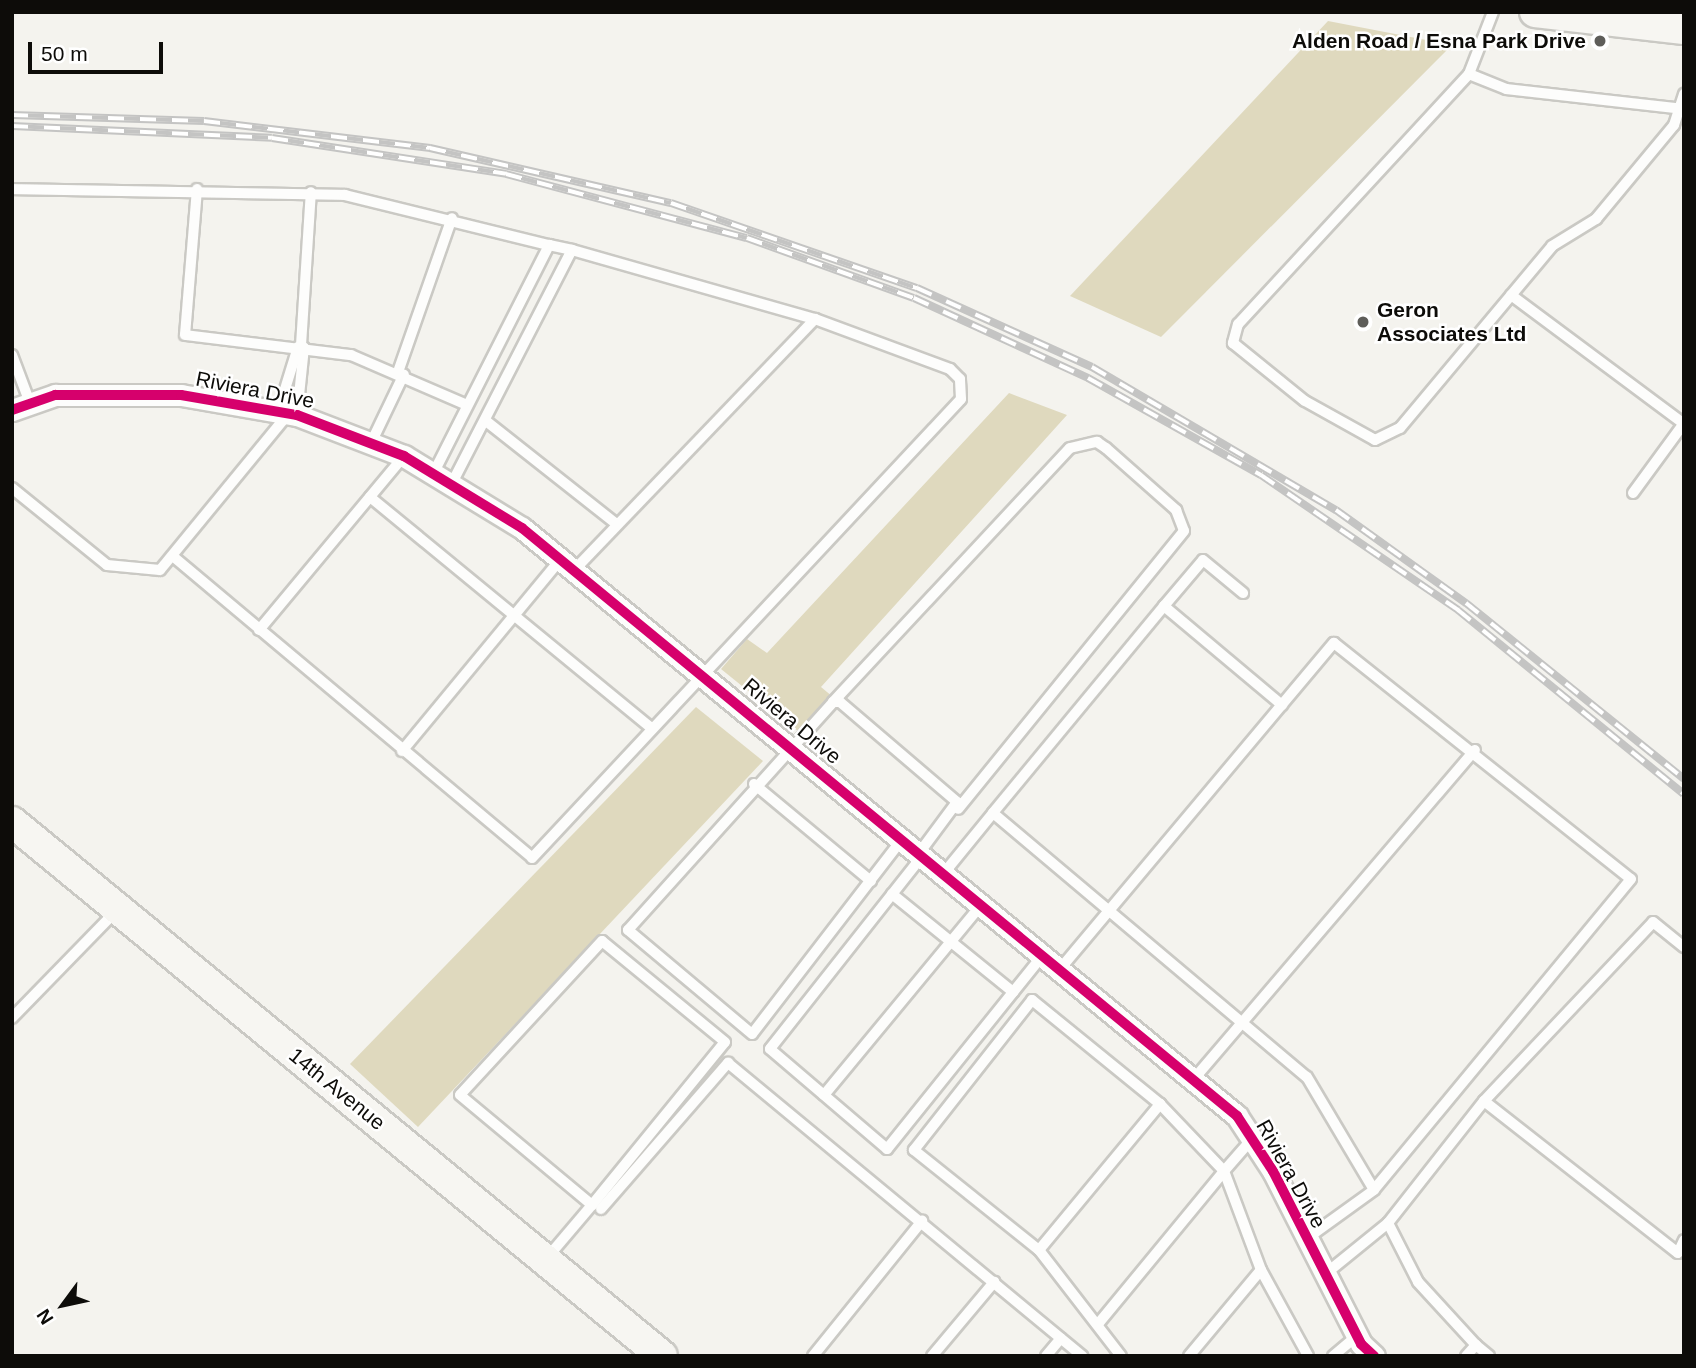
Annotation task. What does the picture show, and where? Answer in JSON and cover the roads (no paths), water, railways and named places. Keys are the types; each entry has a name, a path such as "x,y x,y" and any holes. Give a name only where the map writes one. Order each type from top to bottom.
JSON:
{"main road":[{"path":"1535,12 1684,29"},
{"name":"14th Avenue","path":"12,822 662,1356"}],"street":[{"name":"Riviera Drive","path":"21,406 55,395 181,395 288,414 404,456 567,564 704,673 1237,1116 1252,1139 1357,1336 1374,1356"}],"lane":[{"path":"1493,12 1469,74 1238,324 1233,343 1305,401 1375,440 1400,428 1552,246 1595,219 1664,140 1682,109 1684,94"},
{"path":"1469,74 1506,89 1682,109"},
{"path":"12,189 311,192 396,203 815,318 950,369 964,389 532,858 175,558"},
{"path":"197,189 185,335 301,346 401,373 467,405"},
{"path":"12,488 107,565 160,570 175,558 288,414 301,346 311,192"},
{"path":"371,443 401,373 452,218"},
{"path":"442,480 467,405 549,245"},
{"path":"442,480 486,421 572,250"},
{"path":"1511,295 1683,425 1633,493"},
{"path":"402,751 514,615 615,523 815,318"},
{"path":"288,414 301,346"},
{"path":"12,355 21,406"},
{"path":"486,421 615,523"},
{"path":"903,838 752,1034 628,930 754,784 1070,448 1097,442 1176,510 1184,531 921,854 770,1049 887,1149 1043,955"},
{"path":"258,630 404,456"},
{"path":"370,497 652,729"},
{"path":"944,873 1203,560 1242,593"},
{"path":"1164,606 1282,705"},
{"path":"1060,969 1334,643 1475,750 1631,879 1374,1190 1306,1239"},
{"path":"833,702 840,702 952,794 958,809"},
{"path":"1193,1080 1242,1018 1284,978 1475,750"},
{"path":"754,784 871,881"},
{"path":"993,813 1108,912 1242,1018 1307,1077 1374,1190"},
{"path":"892,894 1013,992"},
{"path":"824,1095 982,904"},
{"path":"12,1017 118,909"},
{"path":"1323,1275 1388,1223 1485,1101 1653,922 1684,947"},
{"path":"602,941 726,1042 596,1207 460,1095 602,941"},
{"path":"1121,1356 1039,1250 914,1150 1032,1000 1160,1104 1224,1171 1261,1270 1308,1356"},
{"path":"545,1260 728,1063 1082,1356"},
{"path":"1485,1101 1678,1254 1684,1240"},
{"path":"1039,1250 1160,1104"},
{"path":"1098,1324 1252,1139"},
{"path":"813,1356 922,1221"},
{"path":"1388,1223 1418,1282 1489,1356"},
{"path":"1189,1356 1261,1270"},
{"path":"932,1356 994,1282"},
{"path":"1333,1356 1357,1336"},
{"path":"1046,1356 1061,1338"},
{"path":"1466,1356 1476,1345"}],"railway":[{"path":"12,115 204,121 430,148 671,203 917,288 1092,367 1336,510 1466,603 1684,779"},
{"path":"12,126 272,138 506,174 747,238 914,298 1088,378 1261,475 1458,610 1684,794"}],"place":[{"name":"Alden Road / Esna Park Drive","path":"1600,41"},
{"name":"Geron Associates Ltd","path":"1363,322"}]}
